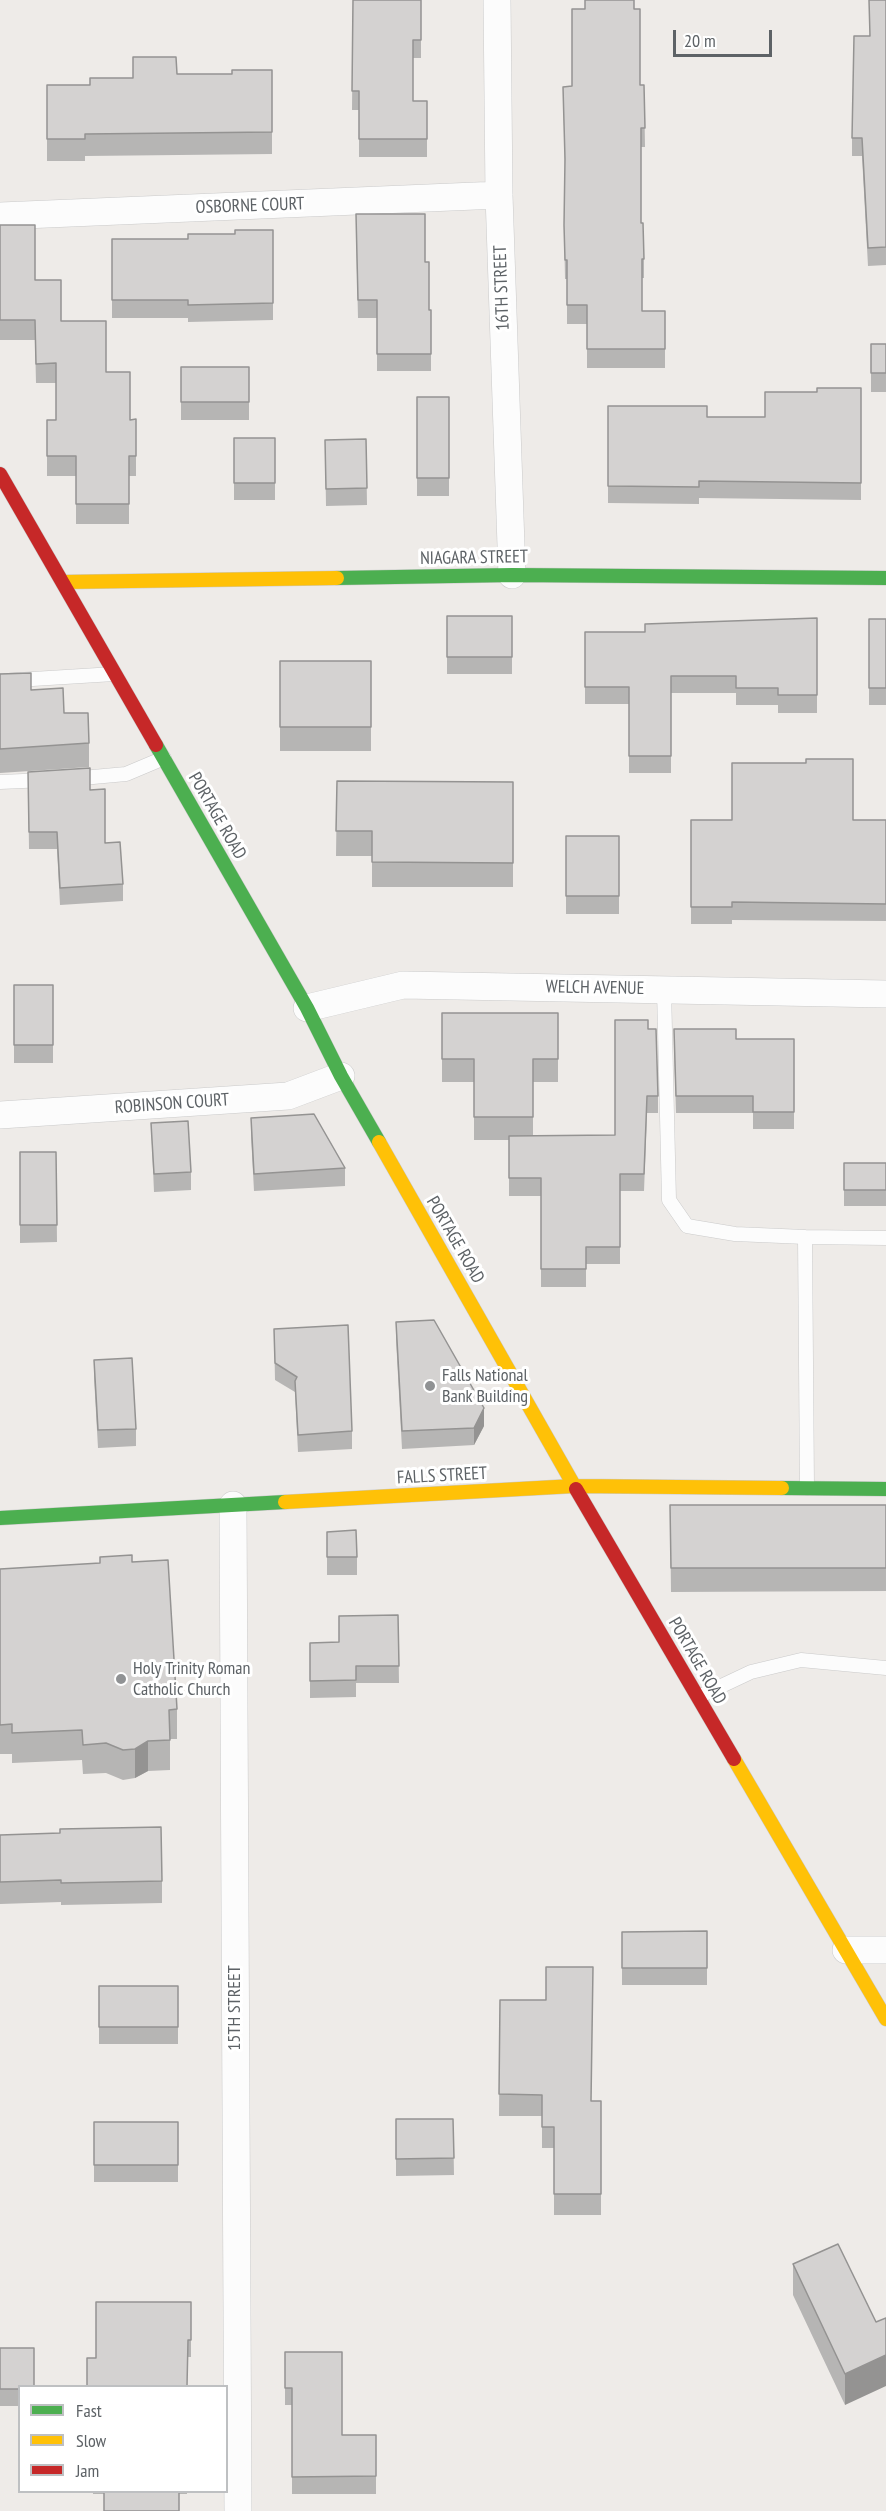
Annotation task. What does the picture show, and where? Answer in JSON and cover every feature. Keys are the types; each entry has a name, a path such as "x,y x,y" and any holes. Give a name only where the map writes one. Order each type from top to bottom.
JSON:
{"street":[{"name":"16TH STREET","path":"497,0 499,195 512,575"},
{"name":"OSBORNE COURT","path":"0,216 499,195"},
{"name":"PORTAGE ROAD","path":"0,474 307,1008 341,1076 574,1486 886,2019"},
{"name":"NIAGARA STREET","path":"63,582 512,575 886,578"},
{"name":"WELCH AVENUE","path":"307,1008 403,985 886,994"},
{"name":"ROBINSON COURT","path":"0,1115 288,1096 341,1076"},
{"name":"FALLS STREET","path":"0,1518 574,1486 886,1489"},
{"name":"15TH STREET","path":"233,1505 238,2511"},
{"path":"846,1950 886,1950"}],"lane":[{"path":"0,681 116,674"},
{"path":"0,782 126,774 164,758"},
{"path":"664,989 669,1200 687,1226 735,1234 886,1238"},
{"path":"805,1237 807,1490"},
{"path":"698,1697 751,1671 801,1660 886,1668"}],"building":[{"path":"353,0 421,0 421,40 413,40 413,101 427,101 427,139 359,139 359,91 352,91"},
{"path":"585,0 634,0 634,9 640,9 640,85 644,85 645,128 641,128 641,223 643,223 644,259 642,259 642,311 665,311 665,349 587,349 587,305 567,305 563,87 572,86 572,9 585,9"},
{"path":"869,0 886,0 886,247 868,248 862,138 852,138 854,36 870,36"},
{"path":"133,57 176,57 177,74 232,74 232,70 272,70 272,132 85,134 85,139 47,139 47,85 90,85 90,78 133,78"},
{"path":"356,214 425,214 425,262 429,262 431,354 377,354 377,300 358,300"},
{"path":"0,225 35,225 35,280 61,280 61,321 106,321 106,372 130,372 130,420 136,419 136,456 129,456 129,504 76,504 76,456 47,456 47,420 56,420 56,363 36,364 35,320 0,320"},
{"path":"235,230 273,230 273,303 188,305 188,300 112,300 112,239 188,239 188,234 235,234"},
{"path":"871,344 886,344 886,373 871,373"},
{"path":"181,367 249,367 249,402 181,402"},
{"path":"817,388 861,388 861,483 699,481 699,487 608,486 608,406 707,406 707,417 765,417 765,392 817,392"},
{"path":"417,397 449,397 449,478 417,478"},
{"path":"234,438 275,438 275,483 234,483"},
{"path":"366,439 367,488 326,489 325,440"},
{"path":"447,616 512,616 512,657 447,657"},
{"path":"817,618 817,695 778,695 778,688 736,688 736,676 671,676 671,756 629,756 629,687 585,687 585,632 645,632 645,624"},
{"path":"869,619 886,619 886,688 869,688"},
{"path":"280,661 371,661 371,727 280,727"},
{"path":"31,673 31,690 63,688 64,713 88,713 89,743 0,749 0,674"},
{"path":"806,759 853,759 853,820 886,820 886,904 732,902 732,907 691,907 691,820 732,820 732,763 806,763"},
{"path":"90,768 90,790 105,789 105,843 120,842 123,884 60,888 57,832 29,832 28,772"},
{"path":"337,781 513,782 513,863 372,862 372,831 336,831"},
{"path":"566,836 619,836 619,896 566,896"},
{"path":"14,985 53,985 53,1045 14,1045"},
{"path":"442,1013 558,1013 558,1059 533,1059 533,1117 474,1117 474,1059 442,1059"},
{"path":"615,1020 648,1020 648,1029 656,1029 658,1096 647,1096 644,1174 620,1174 620,1247 586,1247 586,1269 541,1269 541,1178 509,1178 509,1136 615,1135"},
{"path":"674,1029 736,1029 736,1039 794,1039 794,1112 753,1112 753,1096 676,1096"},
{"path":"314,1114 345,1168 254,1174 251,1118"},
{"path":"188,1121 191,1172 154,1174 151,1123"},
{"path":"20,1152 56,1152 57,1225 20,1225"},
{"path":"844,1163 886,1163 886,1190 844,1190"},
{"name":"Falls National Bank Building","path":"434,1320 484,1408 474,1428 402,1431 396,1322"},
{"path":"348,1325 352,1431 298,1435 295,1381 297,1377 275,1363 274,1329"},
{"path":"132,1358 136,1429 98,1430 94,1360"},
{"path":"670,1505 886,1505 886,1568 671,1568"},
{"path":"356,1530 357,1557 327,1557 327,1532"},
{"path":"132,1555 132,1562 168,1560 177,1709 169,1710 170,1740 148,1741 135,1749 123,1750 106,1743 83,1745 82,1730 12,1733 12,1724 0,1725 0,1569 100,1563 100,1557"},
{"path":"398,1615 399,1666 356,1666 356,1680 310,1681 310,1643 339,1642 339,1616"},
{"path":"161,1827 162,1881 0,1882 0,1835 60,1833 60,1829"},
{"path":"707,1931 707,1968 622,1968 622,1932"},
{"path":"546,1967 593,1967 591,2101 601,2101 601,2194 554,2194 554,2127 542,2127 542,2095 499,2094 500,2000 546,2000"},
{"path":"99,1986 178,1986 178,2027 99,2027"},
{"path":"396,2119 453,2119 454,2158 396,2159"},
{"path":"94,2122 178,2122 178,2165 94,2165"},
{"path":"838,2244 876,2322 886,2318 886,2355 845,2374 793,2264"},
{"path":"96,2302 191,2302 191,2340 188,2340 187,2385 87,2385 87,2358 96,2358"},
{"path":"0,2348 34,2348 34,2385 18,2385 18,2389 0,2389"},
{"path":"285,2352 342,2352 342,2435 376,2435 376,2476 292,2477 292,2388 285,2388"},
{"path":"104,2493 179,2493 179,2511 104,2511"}],"traffic: fast":[{"path":"337,578 512,575 886,578"},
{"path":"156,745 307,1008 341,1076 379,1142"},
{"path":"782,1488 886,1489"},
{"path":"0,1518 285,1502"}],"traffic: slow":[{"path":"63,582 337,578"},
{"path":"379,1142 576,1489"},
{"path":"285,1502 574,1486 782,1488"},
{"path":"734,1759 886,2019"}],"traffic: jam":[{"path":"0,474 156,745"},
{"path":"576,1489 734,1759"}],"place":[{"name":"Falls National Bank Building","path":"430,1386"},
{"name":"Holy Trinity Roman Catholic Church","path":"121,1679"}]}
